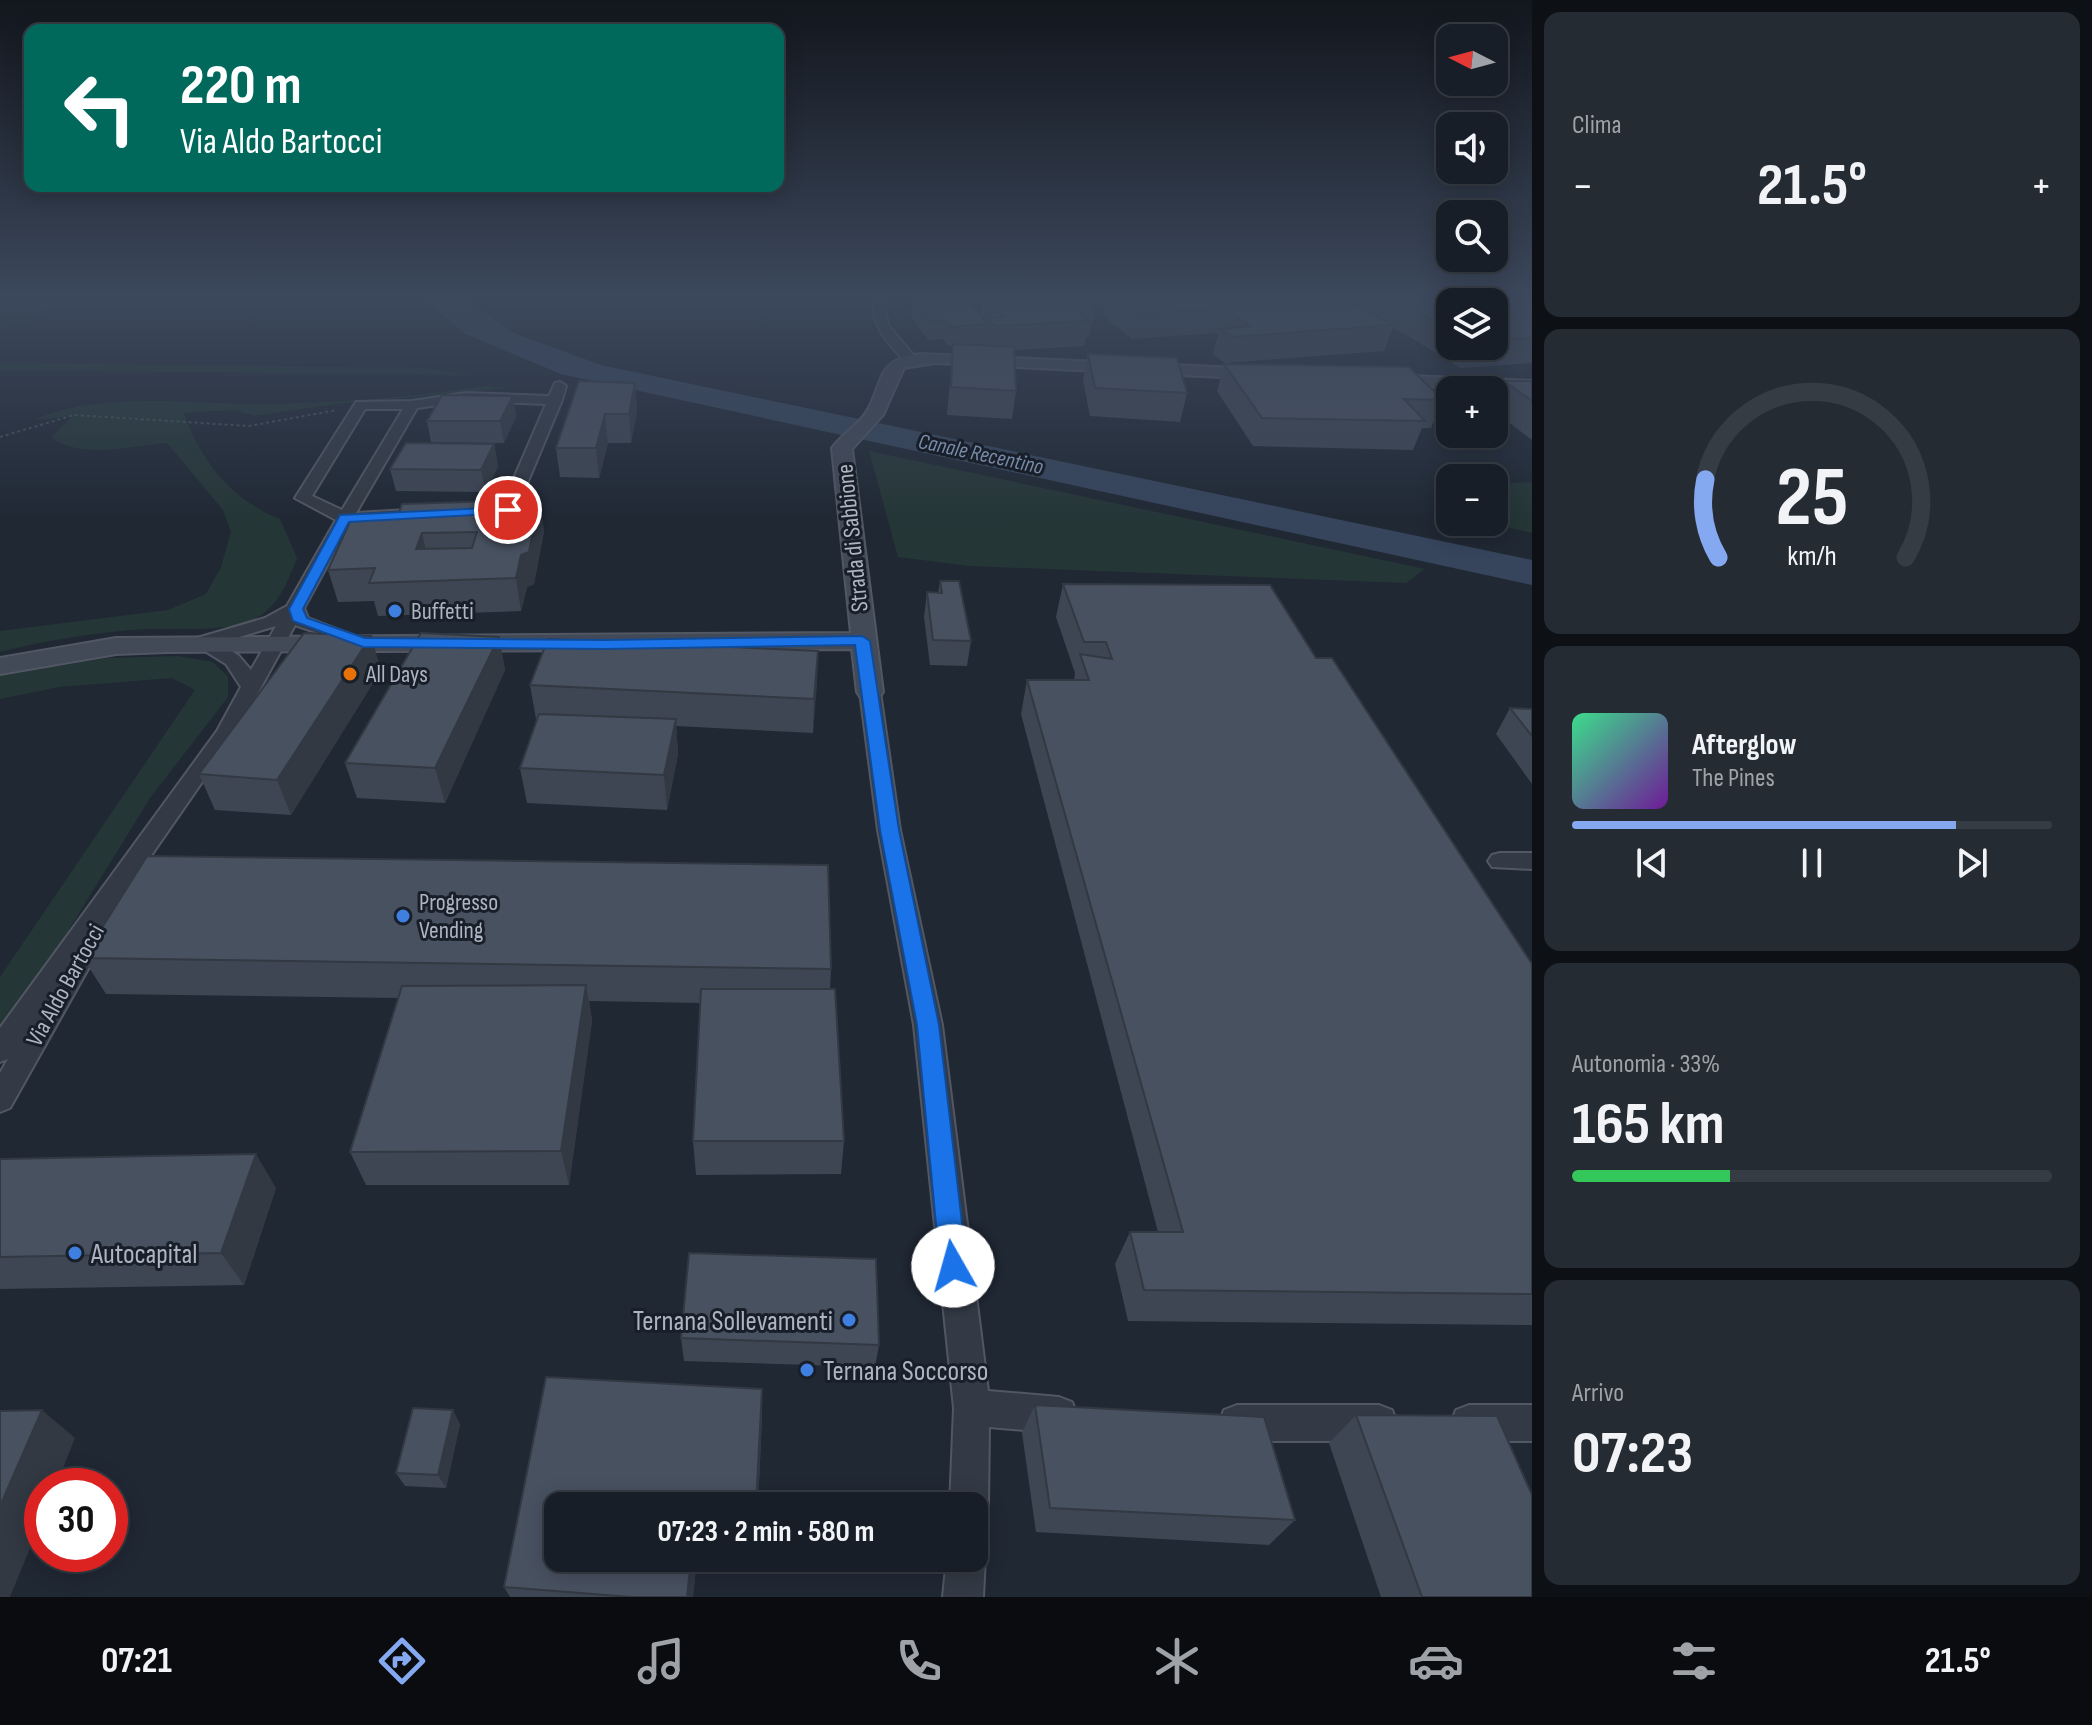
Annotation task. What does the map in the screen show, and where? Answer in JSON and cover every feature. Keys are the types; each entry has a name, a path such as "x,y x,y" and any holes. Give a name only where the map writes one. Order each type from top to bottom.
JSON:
{"main road":[{"name":"Strada di Sabbione","path":"870,692 862,641 851,499 842,467 842,448 872,417 890,374"},
{"path":"1246,374 1280,375"},
{"path":"1373,380 1532,386"},
{"name":"Via Aldo Bartocci","path":"774,643 821,626 845,612 859,586"},
{"name":"Via Aldo Bartocci","path":"0,666 116,646 201,643 862,641"},
{"name":"Via Aldo Bartocci","path":"774,643 808,650 851,668 870,692"}],"street":[{"path":"446,513 345,518 303,498 361,405 412,405 466,397 558,393 508,510 477,512"},
{"name":"Via Aldo Bartocci","path":"0,1050 226,733 280,642 345,518 412,405"},
{"name":"Via Aldo Bartocci","path":"296,609 300,621 363,643"},
{"name":"Via Aldo Bartocci","path":"201,643 271,622 296,609"},
{"name":"Via Aldo Bartocci","path":"201,643 219,649 242,666 252,689"},
{"name":"Via Aldo Bartocci","path":"252,689 293,665 363,643"},
{"name":"Strada di Sabbione","path":"870,692 889,830 928,1025 972,1408 969,1492"},
{"path":"1500,861 1532,861"},
{"name":"Via Aldo Bartocci","path":"0,1099 128,871"},
{"path":"972,1408 1094,1418"},
{"path":"1202,1423 1406,1423"},
{"path":"1438,1423 1532,1423"},
{"path":"963,1597 965,1572"}],"path":[{"path":"0,437 74,415 249,426 361,405"}],"shaded area":[{"path":"331,374 460,374 469,375"},
{"path":"484,386 509,388 336,404 254,416 235,410 184,413 199,448 220,477 247,501 280,519 297,558 275,602 251,621 227,627 109,632 0,652 0,631 168,610 206,594 221,567 231,532 223,510 167,443 107,450 76,448 51,437 73,416 34,420 86,405 115,402 314,402 400,397"},
{"path":"869,451 1425,569 1406,583 969,566 898,557"},
{"path":"1532,482 1532,533 1508,527 1508,483"},
{"path":"178,656 213,662 228,677 228,697 150,798 28,996 0,1034 0,977 195,690 172,678 59,687 0,699 0,676 108,658"}],"water":[{"name":"Canale Recentino","path":"561,374 642,374 1532,560 1532,585"}],"building":[{"path":"952,374 1015,374 1016,391 951,387"},
{"path":"1092,374 1181,374 1187,393 1095,388"},
{"path":"1231,374 1416,374 1436,393 1436,400 1404,399 1425,421 1262,418"},
{"path":"579,381 635,383 629,414 605,414 596,448 556,448"},
{"path":"1508,381 1532,381 1532,401 1508,384"},
{"path":"442,395 513,396 500,421 427,421"},
{"path":"406,443 494,444 481,470 390,469"},
{"path":"539,500 529,552 521,555 516,578 369,583 375,568 328,570 352,517 398,516 402,504","holes":["477,532 472,548 416,549 422,533"]},
{"path":"940,581 959,581 971,641 933,640 927,592 942,593"},
{"path":"1063,584 1270,585 1316,658 1332,658 1532,964 1532,1294 1144,1290 1130,1232 1183,1232 1027,680 1089,680 1080,654 1112,659 1106,642 1084,642"},
{"path":"304,633 371,636 277,780 199,774"},
{"path":"421,633 499,637 435,768 345,763"},
{"path":"548,639 818,651 814,699 530,685"},
{"path":"1510,708 1532,709 1532,736"},
{"path":"539,714 676,719 664,775 520,768"},
{"path":"147,856 828,865 831,969 83,958"},
{"path":"586,985 561,1151 350,1152 402,986"},
{"path":"701,989 835,989 844,1141 693,1141"},
{"path":"256,1154 221,1253 0,1257 0,1159"},
{"path":"689,1253 876,1259 879,1345 681,1338"},
{"path":"546,1377 762,1389 757,1492 544,1492 544,1572 690,1572 687,1597 631,1597 504,1587"},
{"path":"1035,1405 1264,1417 1295,1520 1050,1508"},
{"path":"413,1408 453,1410 438,1475 396,1473"},
{"path":"42,1410 0,1506 0,1411"},
{"path":"1356,1415 1497,1416 1532,1495 1532,1597 1422,1597"}],"place":[{"name":"Buffetti","path":"395,611"},
{"name":"All Days","path":"350,674"},
{"name":"Progresso Vending","path":"403,916"},
{"name":"Autocapital","path":"75,1253"},
{"name":"Ternana Sollevamenti","path":"849,1320"},
{"name":"Ternana Soccorso","path":"807,1370"}],"route":[{"path":"508,510 345,518 296,609 300,621 363,643 605,645 862,641 889,830 928,1025 953,1266"}]}
